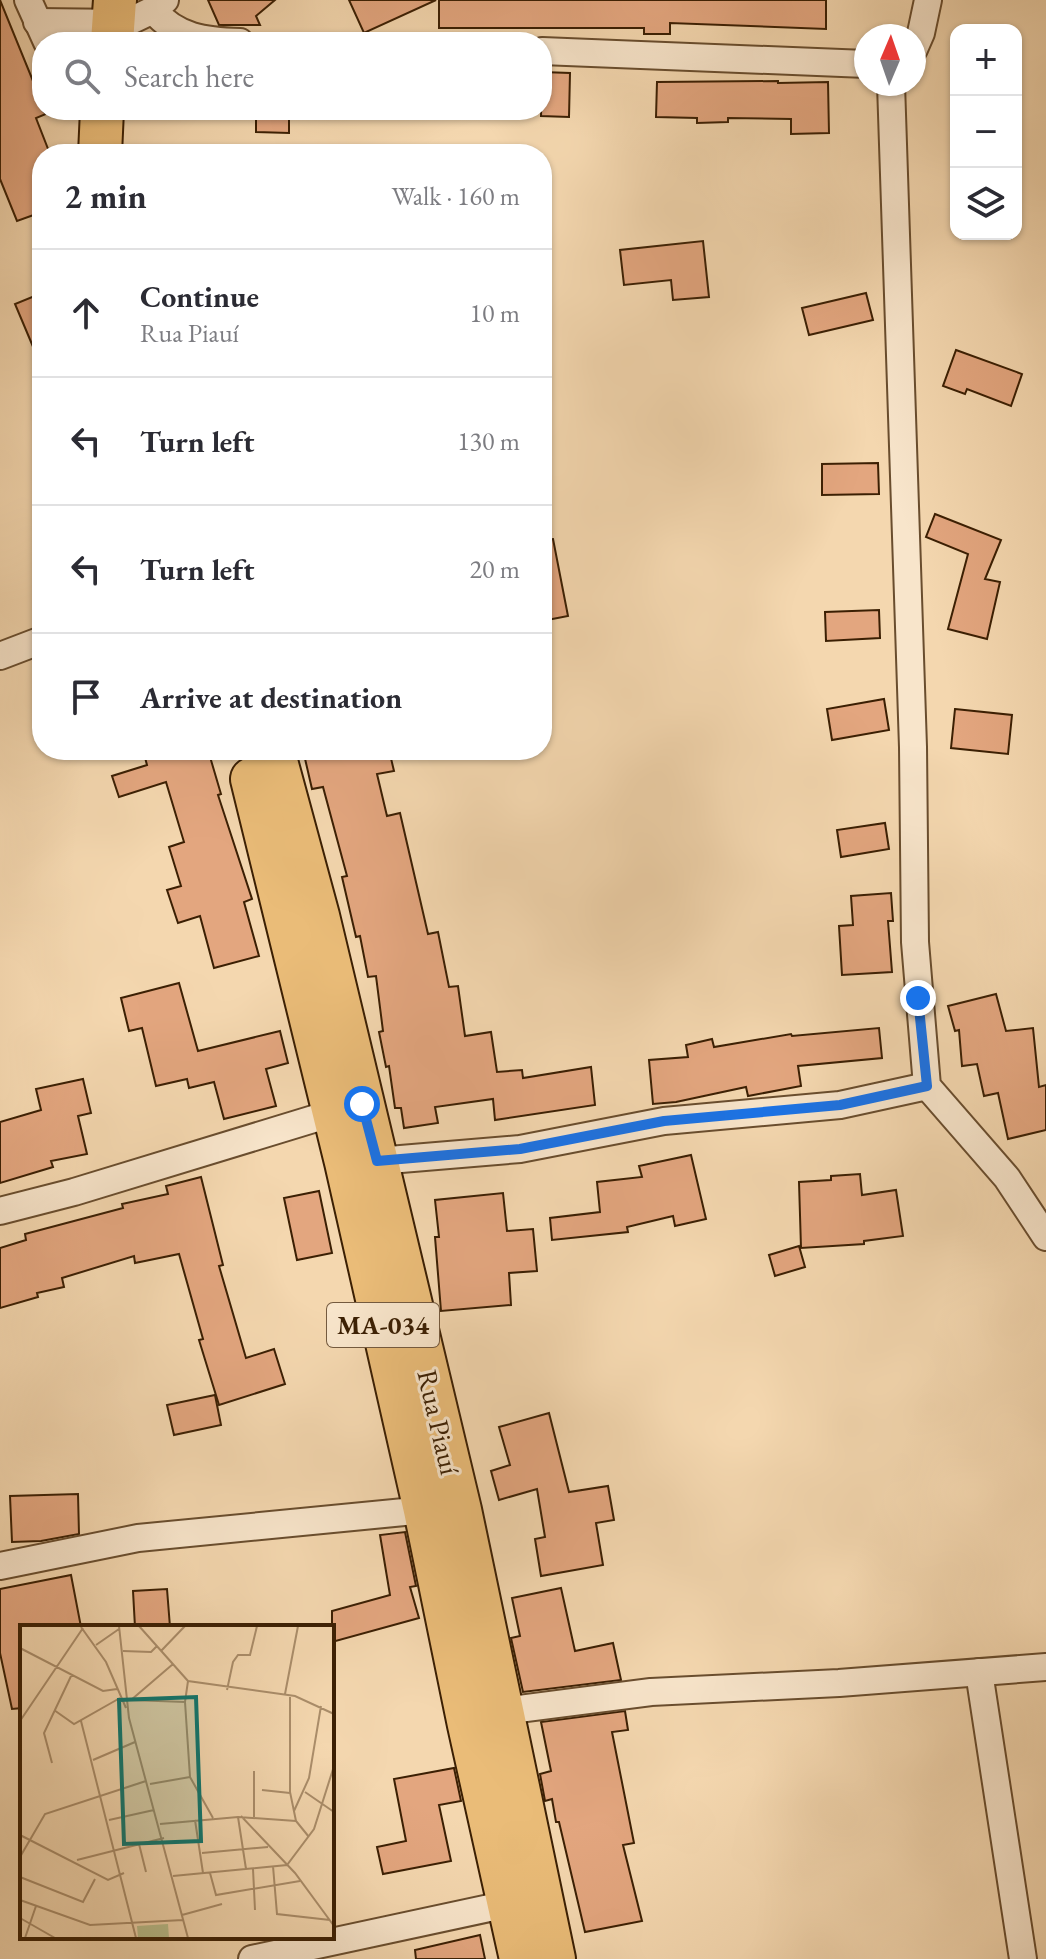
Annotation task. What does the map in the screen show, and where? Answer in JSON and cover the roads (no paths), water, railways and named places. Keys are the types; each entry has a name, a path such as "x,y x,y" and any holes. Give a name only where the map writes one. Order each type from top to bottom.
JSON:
{"main road":[{"name":"Rua Piauí","path":"247,760 425,1510 469,1725 526,1900 554,1959"},
{"name":"Rua Piauí","path":"276,760 318,916 460,1510 503,1711 526,1900"},
{"name":"MA-034","path":"521,1959 526,1900"}],"street":[{"path":"923,24 928,0"},
{"path":"37,21 129,17 162,20 179,32"},
{"path":"552,51 854,64"},
{"path":"891,96 913,732 915,942 927,1086 1007,1178 1046,1237"},
{"path":"0,656 32,644"},
{"path":"377,1161 520,1149 664,1121 840,1105 927,1086"},
{"path":"0,1211 74,1192 333,1113"},
{"path":"0,1566 138,1538 425,1510"},
{"path":"503,1711 651,1692 1046,1667"},
{"path":"979,1672 1023,1959"},
{"path":"252,1959 526,1900"}]}
